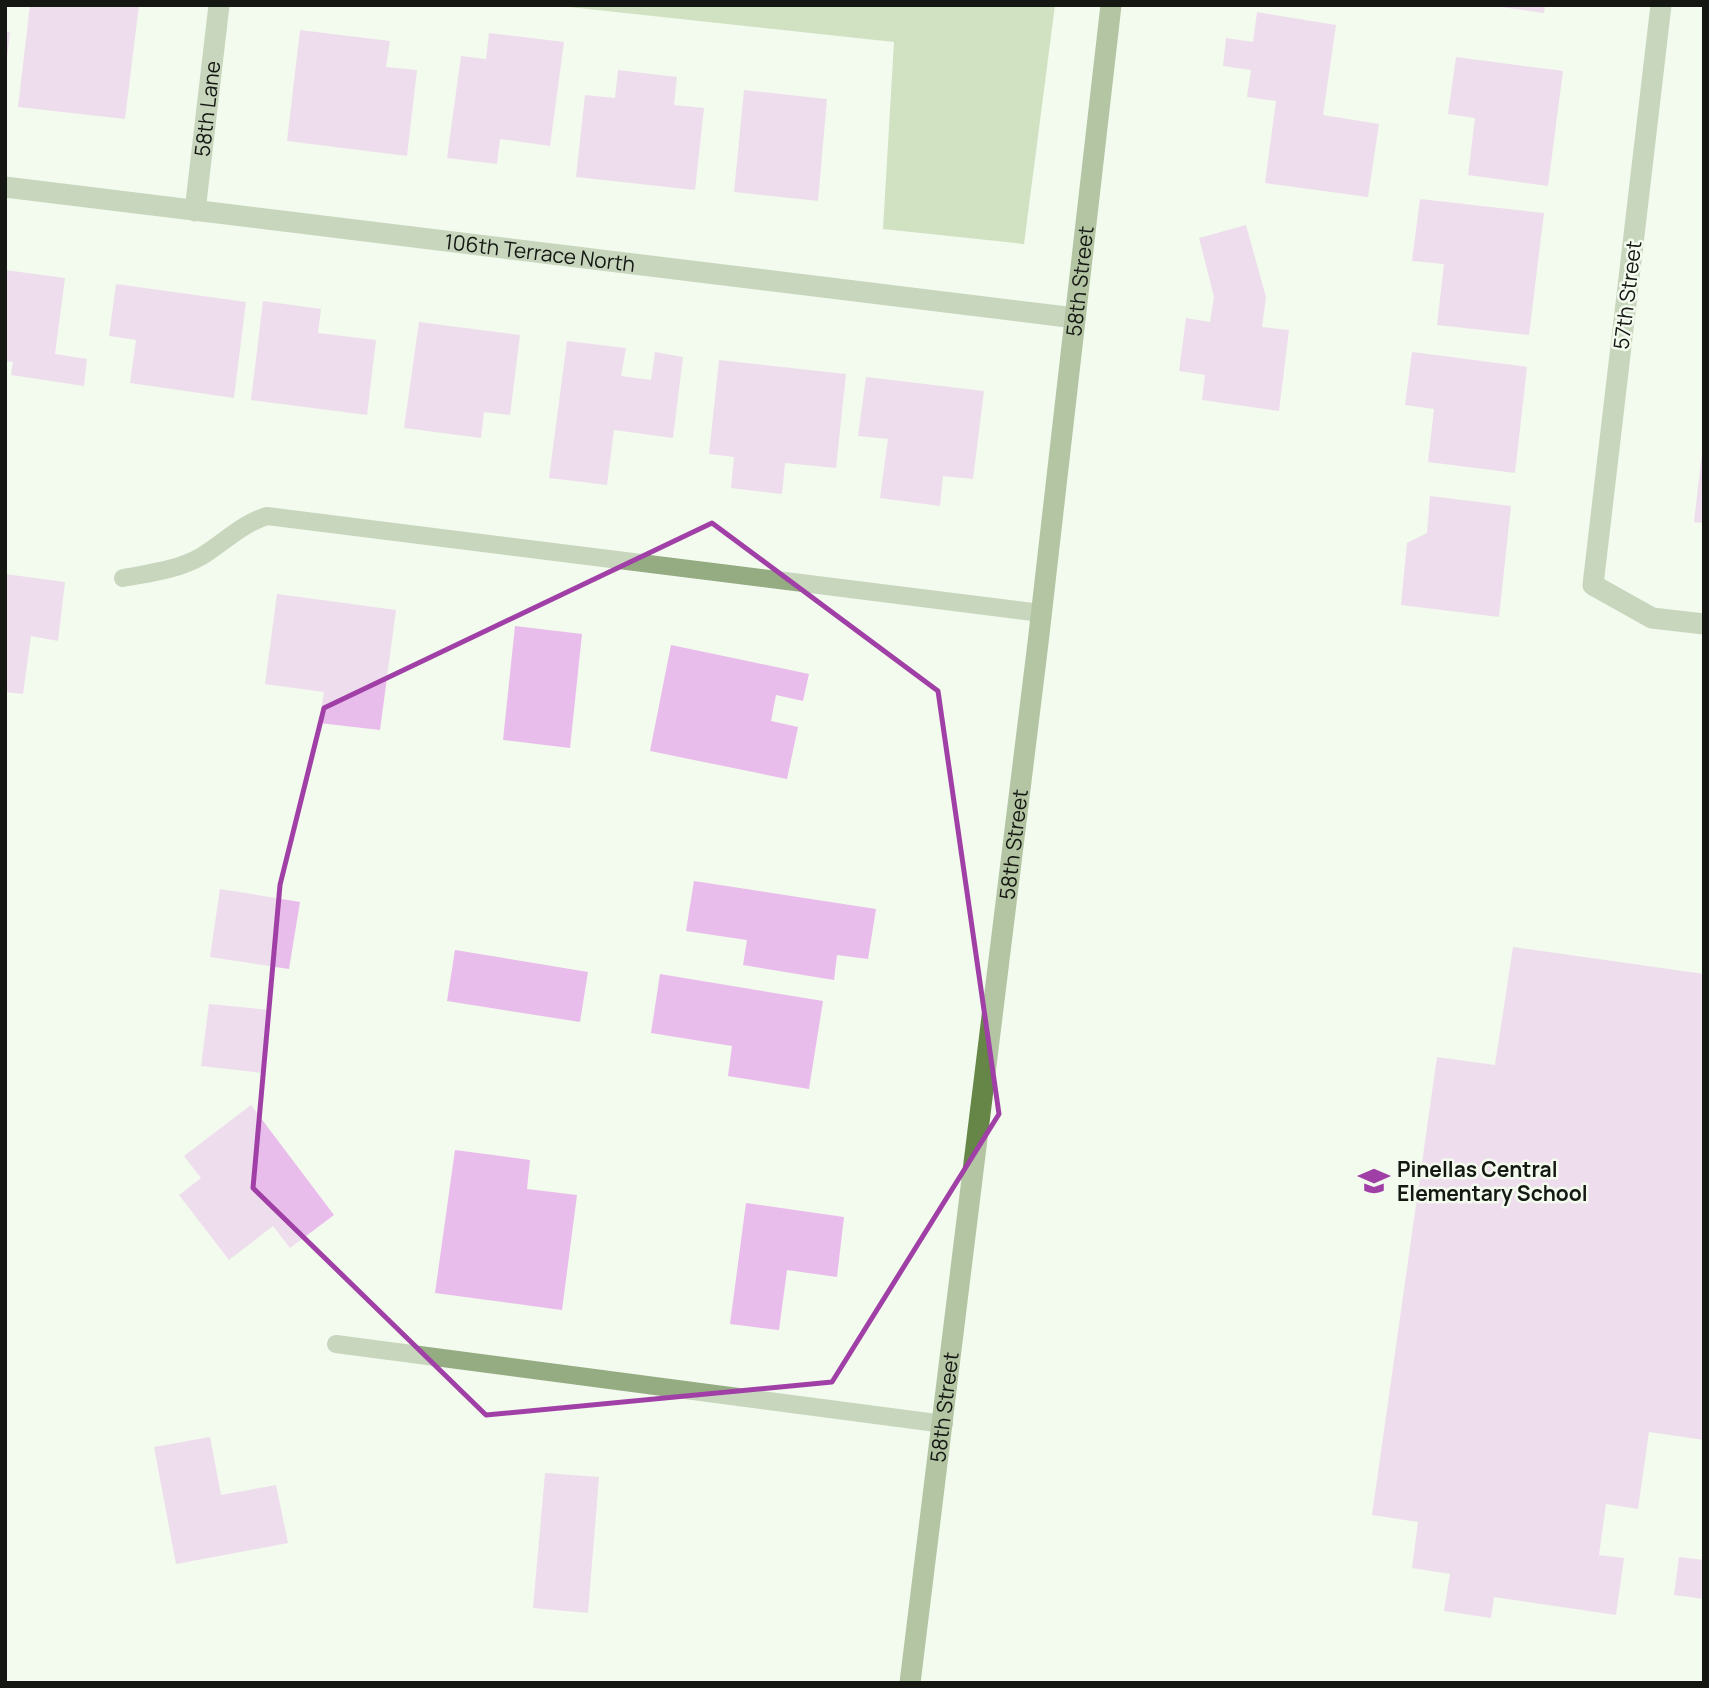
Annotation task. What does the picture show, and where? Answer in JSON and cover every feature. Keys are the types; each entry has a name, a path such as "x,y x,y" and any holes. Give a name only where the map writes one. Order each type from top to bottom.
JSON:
{"street":[{"name":"58th Lane","path":"195,211 219,5"},
{"name":"58th Street","path":"910,1683 944,1424 1111,5"},
{"name":"57th Street","path":"1661,5 1593,585 1652,618 1704,624"},
{"name":"106th Terrace North","path":"5,187 1075,318"}],"lane":[{"path":"123,578 171,569 199,558 256,519 267,516 1041,613"},
{"path":"336,1344 801,1403 944,1424"}],"highlighted area":[{"path":"712,523 938,691 999,1114 832,1382 486,1415 253,1188 280,885 324,708"}],"shaded area":[{"path":"551,5 1055,5 1024,244 883,229 894,42"}],"building":[{"path":"30,5 139,5 125,119 18,107"},
{"path":"1488,5 1545,5 1544,13"},
{"path":"1257,12 1336,25 1323,115 1379,124 1368,197 1265,183 1276,101 1247,97 1251,70 1223,66 1226,38 1253,42"},
{"path":"300,30 390,41 386,67 417,70 407,156 287,141"},
{"path":"5,32 10,32 7,58 5,58"},
{"path":"489,33 564,42 550,146 500,139 497,164 447,158 461,56 486,59"},
{"path":"1456,57 1563,71 1548,186 1468,175 1475,118 1448,114"},
{"path":"618,70 677,77 674,105 704,108 695,190 576,177 585,95 615,98"},
{"path":"744,90 827,99 818,201 734,192"},
{"path":"1420,199 1544,213 1529,335 1437,325 1444,264 1412,261"},
{"path":"1246,225 1266,297 1262,327 1289,330 1279,411 1202,400 1205,375 1179,371 1186,318 1210,322 1214,297 1199,238"},
{"path":"5,270 65,278 55,354 87,359 84,386 11,375 13,362 5,361"},
{"path":"116,284 246,302 234,398 130,383 136,340 109,336"},
{"path":"263,301 321,309 318,333 376,340 367,415 251,400"},
{"path":"419,322 520,335 510,415 484,412 481,438 404,428"},
{"path":"567,341 626,348 621,376 651,380 655,352 683,357 673,438 614,430 607,485 549,478"},
{"path":"1412,352 1527,367 1515,473 1428,462 1434,409 1405,405"},
{"path":"719,360 846,374 836,468 785,463 782,494 731,488 734,457 709,454"},
{"path":"866,377 984,391 973,479 943,476 940,506 880,498 888,439 858,436"},
{"path":"1704,453 1704,523 1694,522"},
{"path":"1430,496 1511,506 1499,617 1401,605 1407,543 1427,533"},
{"path":"5,574 65,582 58,641 31,636 23,694 5,692"},
{"path":"277,594 396,610 380,730 319,723 324,692 265,684"},
{"path":"515,626 582,634 570,748 503,740"},
{"path":"671,645 809,674 803,701 776,695 771,721 798,727 787,779 650,751"},
{"path":"694,881 876,909 868,959 837,955 834,980 743,965 747,940 686,931"},
{"path":"220,889 300,902 289,969 210,957"},
{"path":"1513,947 1704,974 1704,1440 1649,1432 1638,1509 1606,1504 1599,1555 1624,1558 1616,1615 1494,1597 1491,1618 1444,1611 1450,1574 1412,1568 1418,1522 1372,1515 1437,1057 1495,1065"},
{"path":"455,950 588,972 580,1022 447,1001"},
{"path":"660,974 823,1001 809,1089 728,1076 732,1046 651,1033"},
{"path":"209,1004 270,1010 263,1073 201,1066"},
{"path":"251,1105 334,1215 290,1248 273,1226 229,1260 179,1195 201,1178 184,1156"},
{"path":"455,1150 530,1160 527,1189 577,1195 562,1310 435,1293"},
{"path":"746,1203 844,1217 837,1277 787,1270 779,1330 730,1324"},
{"path":"210,1437 221,1495 276,1485 288,1543 176,1564 154,1447"},
{"path":"545,1473 599,1477 588,1613 533,1608"},
{"path":"1679,1557 1704,1560 1704,1599 1674,1595"}],"place":[{"name":"Pinellas Central Elementary School","path":"1374,1181"}]}
